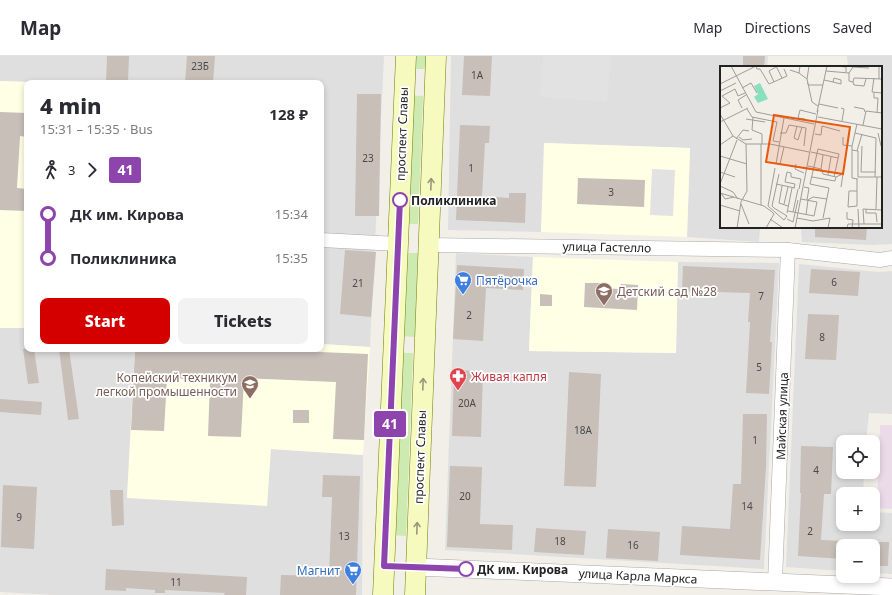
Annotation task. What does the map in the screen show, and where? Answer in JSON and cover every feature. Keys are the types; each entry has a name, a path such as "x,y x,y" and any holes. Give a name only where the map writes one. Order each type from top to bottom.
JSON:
{"main road":[{"name":"проспект Славы","path":"383,595 406,56"},
{"name":"проспект Славы","path":"415,595 436,56"},
{"name":"улица Гастелло","path":"398,244 429,244"},
{"path":"393,347 425,349"},
{"name":"улица Карла Маркса","path":"384,566 416,567"}],"street":[{"name":"улица Гастелло","path":"324,240 398,244"},
{"name":"улица Гастелло","path":"429,244 788,250 880,260 892,258"},
{"name":"Майская улица","path":"774,582 788,250"},
{"name":"улица Карла Маркса","path":"416,567 892,587"}],"shaded area":[{"path":"0,56 384,56 370,347 324,344 324,80 0,81"},
{"path":"451,56 768,56 767,66 720,66 720,228 760,228 759,242 687,237 690,148 545,143 541,232 448,230"},
{"path":"543,56 611,56 607,102 540,97"},
{"path":"847,56 892,56 892,244 872,245 802,242 801,228 882,228 882,66 848,66"},
{"path":"0,81 24,82 24,328 0,328"},
{"path":"544,143 690,148 687,237 541,232"},
{"path":"652,169 675,170 673,216 650,215"},
{"path":"456,253 533,257 529,351 676,353 678,262 779,263 764,569 445,550"},
{"name":"Детский сад №28","path":"533,257 678,262 676,353 529,351"},
{"path":"799,264 878,272 892,271 892,414 869,413 867,435 836,435 836,479 864,479 863,487 836,487 836,531 880,531 880,512 892,513 892,574 880,573 880,539 836,539 836,571 786,567"},
{"path":"0,328 24,328 24,352 135,352 127,497 267,505 270,449 363,455 362,595 55,595 0,592"},
{"name":"Копейский техникум легкой промышенности","path":"324,344 370,347 363,455 271,449 267,506 127,498 135,352 324,352"},
{"path":"880,425 892,425 892,509 880,508 880,487 878,487 878,479 880,479"}],"green space":[{"path":"413,56 427,56 426,69 412,69"},
{"path":"409,95 423,96 418,224 405,224"},
{"path":"403,253 418,253 415,337 400,336"},
{"path":"398,353 413,353 406,536 391,535"}],"building":[{"path":"107,56 129,56 128,80 106,80"},
{"path":"187,56 215,56 213,80 185,80"},
{"path":"464,56 492,56 490,96 462,95"},
{"path":"743,56 765,56 764,66 743,66"},
{"path":"357,94 381,94 379,216 355,216"},
{"path":"0,112 24,113 24,137 20,136 17,188 24,189 24,211 0,210"},
{"path":"460,125 490,126 489,143 485,143 482,196 509,198 509,193 526,193 525,223 456,220"},
{"path":"578,178 645,180 644,207 577,204"},
{"path":"815,228 867,228 866,240 815,237"},
{"path":"345,250 376,252 371,317 340,314"},
{"path":"457,265 524,269 523,290 486,288 483,341 453,339"},
{"path":"683,266 775,270 770,342 772,342 769,394 746,393 750,293 682,291"},
{"path":"811,269 860,272 858,296 809,293"},
{"path":"585,283 602,283 602,288 620,289 621,284 638,285 637,310 584,307"},
{"path":"540,294 552,295 552,306 540,306"},
{"path":"808,314 839,315 836,360 805,359"},
{"path":"23,349 24,352 34,352 39,383 28,384"},
{"path":"59,352 69,352 79,419 68,420"},
{"path":"135,352 320,352 368,354 364,440 333,439 336,382 244,378 241,437 208,436 210,380 167,378 164,431 131,430"},
{"path":"454,370 483,371 481,437 452,436"},
{"path":"569,372 601,374 596,487 564,486"},
{"path":"0,399 42,402 41,415 0,412"},
{"path":"293,410 309,410 309,423 293,423"},
{"path":"743,414 767,414 766,467 760,560 680,555 682,526 730,529 733,484 741,484"},
{"path":"801,446 833,447 831,494 824,494 821,540 836,541 836,559 798,556"},
{"path":"450,466 482,467 480,524 513,525 512,550 447,547"},
{"path":"323,475 360,476 356,595 280,595 281,575 329,576 332,497 322,497"},
{"path":"3,485 37,487 34,549 1,547"},
{"path":"110,490 123,490 124,525 112,526"},
{"path":"536,528 586,531 584,555 534,552"},
{"path":"608,529 660,532 658,561 606,558"},
{"path":"880,542 889,542 888,566 880,566"},
{"path":"106,569 247,577 246,595 224,595 225,593 165,590 165,593 155,593 155,590 126,588 126,591 105,590"}],"bus line":[{"name":"41","path":"400,200 384,566 466,569"}],"place":[{"name":"Поликлиника","path":"400,200"},
{"name":"Пятёрочка","path":"463,295"},
{"name":"Детский сад №28","path":"604,306"},
{"name":"Живая капля","path":"458,391"},
{"name":"Копейский техникум легкой промышенности","path":"250,399"},
{"name":"ДК им. Кирова","path":"466,569"},
{"name":"Магнит","path":"353,585"}]}
